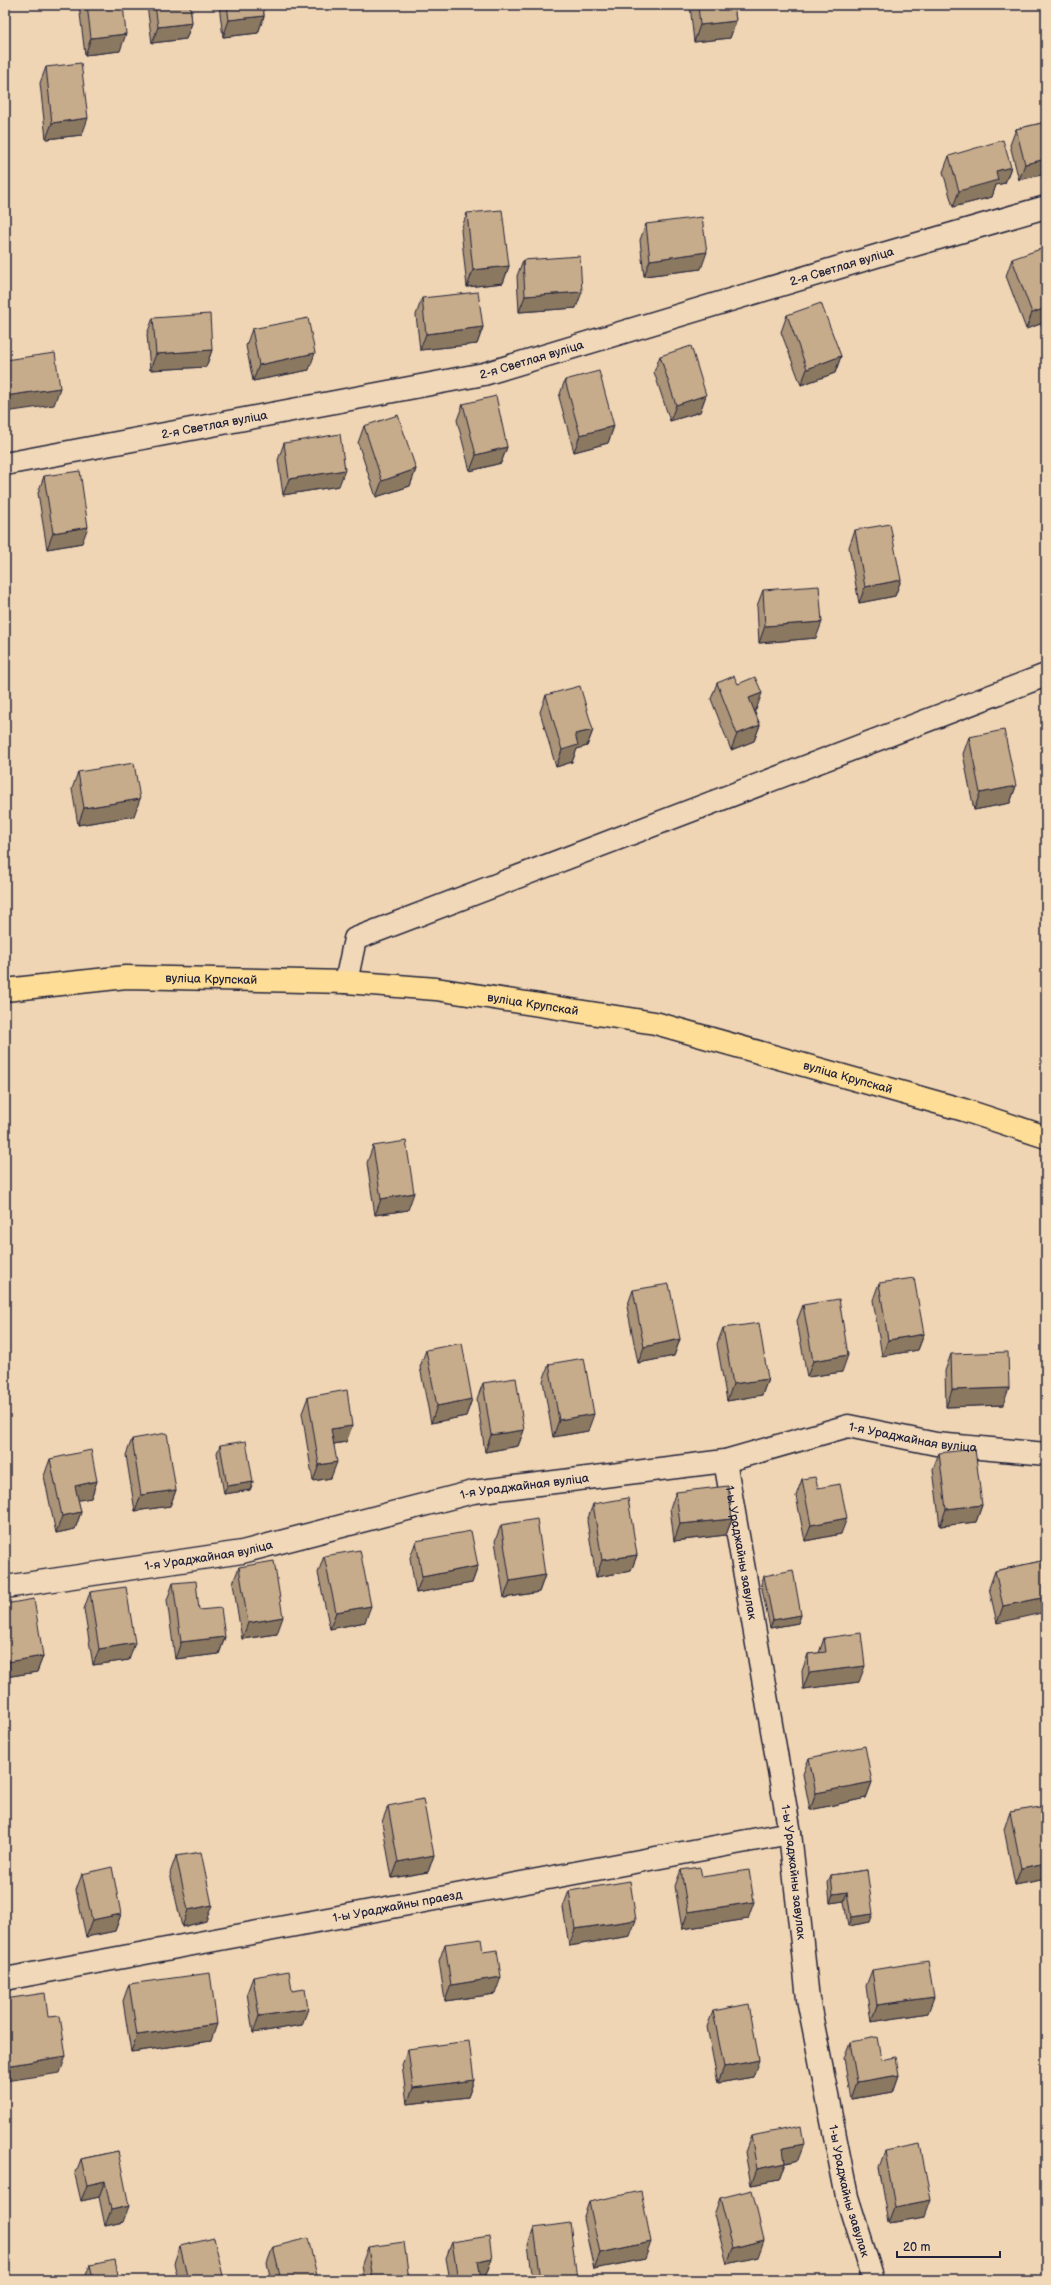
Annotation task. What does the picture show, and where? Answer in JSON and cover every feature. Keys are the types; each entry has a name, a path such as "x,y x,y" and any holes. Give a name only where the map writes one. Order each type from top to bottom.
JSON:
{"main road":[{"name":"вуліца Крупскай","path":"5,990 126,977 346,982 436,988 655,1023 964,1110 1046,1137"}],"street":[{"name":"2-я Светлая вуліца","path":"5,464 484,374 883,254 1046,207"},
{"path":"346,982 355,939 1046,675"},
{"name":"1-я Ураджайная вуліца","path":"5,1587 242,1552 473,1492 725,1461 848,1426 936,1444 1046,1454"},
{"name":"1-ы Ураджайны завулак","path":"725,1461 790,1833 808,1999 847,2197 873,2280"},
{"name":"1-ы Ураджайны праезд","path":"5,1979 790,1833"}],"building":[{"path":"87,5 123,5 126,34 91,38"},
{"path":"155,5 190,5 192,23 158,27"},
{"path":"227,5 263,5 264,16 229,20"},
{"path":"698,5 734,5 736,21 700,25"},
{"path":"81,63 88,118 52,123 46,67"},
{"path":"1046,122 1046,159 1025,164 1016,129"},
{"path":"1003,140 1011,167 996,171 998,180 959,191 949,156"},
{"path":"502,210 509,266 473,270 467,213"},
{"path":"702,217 707,252 650,260 646,224"},
{"path":"1046,247 1046,308 1032,313 1012,259"},
{"path":"580,256 582,292 525,296 523,260"},
{"path":"478,292 483,327 426,334 422,298"},
{"path":"821,303 841,356 807,369 787,315"},
{"path":"210,314 212,350 156,354 153,318"},
{"path":"308,318 315,353 259,365 252,329"},
{"path":"691,346 706,395 676,405 660,356"},
{"path":"55,353 60,388 5,396 5,360"},
{"path":"599,371 614,426 580,435 565,380"},
{"path":"496,396 507,447 476,455 463,404"},
{"path":"398,415 416,469 382,481 364,426"},
{"path":"340,434 345,470 289,479 284,443"},
{"path":"80,471 88,527 53,533 44,476"},
{"path":"5,495 8,522 5,522"},
{"path":"890,524 901,580 865,587 855,530"},
{"path":"819,586 822,622 765,626 763,590"},
{"path":"734,676 738,684 755,677 762,693 749,698 760,725 737,734 717,683"},
{"path":"580,686 593,730 575,734 578,745 562,750 546,695"},
{"path":"1004,730 1016,786 980,793 969,737"},
{"path":"134,763 140,799 84,808 78,772"},
{"path":"406,1141 414,1193 381,1199 373,1146"},
{"path":"914,1278 924,1334 888,1340 879,1283"},
{"path":"669,1284 680,1339 644,1347 633,1290"},
{"path":"839,1299 848,1355 813,1361 803,1305"},
{"path":"759,1323 768,1379 733,1384 723,1328"},
{"path":"462,1343 472,1399 437,1406 426,1350"},
{"path":"1008,1352 1009,1388 952,1390 951,1354"},
{"path":"584,1358 594,1414 559,1420 549,1364"},
{"path":"516,1378 524,1430 491,1435 483,1383"},
{"path":"347,1390 352,1426 331,1429 337,1462 319,1465 308,1397"},
{"path":"167,1433 176,1490 141,1495 132,1439"},
{"path":"246,1441 253,1482 227,1486 220,1445"},
{"path":"975,1449 982,1505 946,1509 939,1453"},
{"path":"91,1450 97,1481 75,1486 81,1512 62,1516 50,1459"},
{"path":"815,1477 818,1488 840,1484 847,1518 811,1525 802,1479"},
{"path":"728,1486 732,1519 680,1524 676,1492"},
{"path":"628,1498 637,1555 602,1560 593,1504"},
{"path":"537,1519 545,1575 510,1581 501,1525"},
{"path":"471,1531 478,1566 422,1577 416,1541"},
{"path":"360,1550 371,1606 336,1612 324,1556"},
{"path":"1046,1560 1046,1597 1003,1606 995,1571"},
{"path":"274,1561 283,1617 248,1623 239,1567"},
{"path":"793,1570 801,1615 773,1620 764,1576"},
{"path":"196,1581 199,1610 221,1608 225,1637 181,1642 173,1583"},
{"path":"126,1587 135,1643 99,1649 90,1592"},
{"path":"34,1599 43,1656 7,1662 5,1647 5,1604"},
{"path":"861,1633 865,1666 809,1673 808,1654 826,1652 824,1638"},
{"path":"865,1746 872,1782 816,1793 809,1758"},
{"path":"423,1799 434,1855 398,1862 388,1806"},
{"path":"1046,1806 1046,1863 1021,1868 1010,1812"},
{"path":"201,1852 212,1905 188,1910 176,1856"},
{"path":"112,1867 121,1914 92,1920 82,1874"},
{"path":"700,1867 702,1877 749,1870 754,1902 688,1912 681,1870"},
{"path":"867,1870 873,1914 851,1917 847,1892 833,1894 831,1875"},
{"path":"630,1881 636,1920 575,1929 569,1891"},
{"path":"481,1939 483,1952 497,1950 501,1977 451,1985 445,1944"},
{"path":"928,1961 934,1997 877,2005 872,1970"},
{"path":"289,1971 292,1991 305,1989 308,2009 259,2016 253,1977"},
{"path":"210,1973 217,2024 137,2035 129,1984"},
{"path":"45,1993 48,2017 60,2016 66,2056 5,2066 5,1999"},
{"path":"749,2004 759,2060 724,2067 713,2011"},
{"path":"877,2037 881,2060 896,2057 899,2075 857,2082 850,2042"},
{"path":"469,2041 474,2080 413,2088 408,2049"},
{"path":"801,2126 804,2144 783,2148 785,2163 757,2169 751,2136"},
{"path":"920,2144 931,2200 895,2207 885,2151"},
{"path":"118,2151 129,2206 111,2210 105,2181 87,2185 81,2159"},
{"path":"752,2190 764,2240 733,2248 720,2198"},
{"path":"641,2191 651,2242 600,2253 589,2202"},
{"path":"570,2223 577,2280 541,2280 534,2228"},
{"path":"489,2236 492,2258 478,2261 481,2280 458,2280 452,2242"},
{"path":"214,2238 224,2280 188,2280 180,2246"},
{"path":"308,2238 318,2280 281,2280 273,2247"},
{"path":"404,2242 409,2280 373,2280 368,2247"},
{"path":"115,2260 119,2280 93,2280 90,2265"}]}
